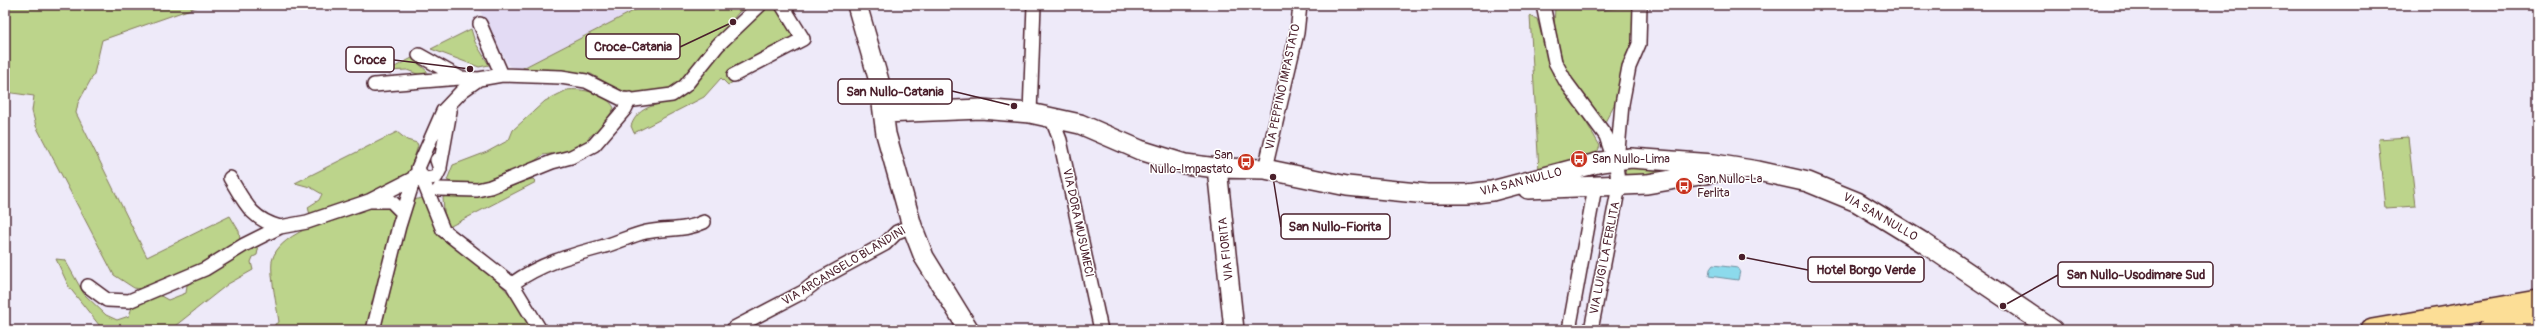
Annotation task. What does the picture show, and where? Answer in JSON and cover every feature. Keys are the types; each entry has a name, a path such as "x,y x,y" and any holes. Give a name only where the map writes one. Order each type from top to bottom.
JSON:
{"main road":[{"path":"857,5 879,81 886,134 912,226 924,256 969,330"},
{"name":"VIA SAN NULLO","path":"884,113 1001,109 1030,113 1051,117 1100,131 1159,157 1217,168 1265,169 1347,186 1427,194 1467,194 1567,180 1614,160 1646,159 1739,168 1808,182 1857,202 1924,242 2053,330"},
{"name":"VIA FIORITA","path":"1217,168 1234,330"},
{"path":"1567,180 1594,187 1647,184 1739,168"},
{"path":"2372,330 2538,302"},
{"path":"2489,330 2538,321"}],"street":[{"path":"374,84 460,78 479,79 502,75 574,78 599,86 622,99 654,98 679,92 718,45 760,5"},
{"path":"734,75 803,39 782,5"},
{"path":"1030,113 1034,5"},
{"name":"VIA PEPPINO IMPASTATO","path":"1265,169 1297,33 1300,5"},
{"path":"1543,5 1547,30 1559,71 1606,136 1614,160"},
{"path":"1614,160 1618,150 1622,104 1630,67 1639,44 1640,5"},
{"path":"480,24 502,75"},
{"path":"419,55 460,78"},
{"path":"479,79 462,90 443,111 425,180 439,210 443,230 512,284 540,330"},
{"path":"88,286 108,300 120,302 129,301 205,268 244,245 280,227 307,222 425,180 477,190 490,188 552,162 571,156 594,145 625,109 630,99"},
{"path":"373,330 403,213 425,180 443,138 453,100"},
{"name":"VIA DORA MUSUMECI","path":"1051,117 1060,140 1101,330"},
{"name":"VIA LUIGI LA FERLITA","path":"1591,330 1618,186 1614,160"},
{"path":"230,178 248,208 258,219 280,227"},
{"path":"369,201 385,200 425,180"},
{"path":"1569,330 1594,187"},
{"path":"385,200 395,204 403,213"},
{"path":"512,284 551,262 575,252 606,246 647,232 692,228 704,222"},
{"name":"VIA ARCANGELO BLANDINI","path":"734,328 803,292 820,279 885,244 897,232 912,226"}],"shaded area":[{"path":"477,5 645,5 521,69 509,66"}],"green space":[{"path":"5,5 202,5 102,40 94,74 78,103 76,113 147,257 230,216 239,231 240,241 218,257 142,289 134,288 114,275 36,126 32,111 34,96 5,92"},
{"path":"645,5 750,5 739,12 674,89 636,94 619,90 591,74 521,69"},
{"path":"768,5 775,5 795,37 728,76 733,82 728,85 721,78 704,97 634,133 631,126 636,117 642,111 657,104 682,97 689,92 716,58"},
{"path":"1555,5 1596,5 1597,11 1634,5 1632,47 1622,70 1616,101 1604,124 1564,67 1554,29"},
{"path":"1530,16 1537,19 1553,75 1578,108 1600,146 1596,155 1539,171"},
{"path":"471,29 475,42 489,65 479,67 431,49"},
{"path":"412,58 427,71 427,75 425,77 407,70 387,71"},
{"path":"567,90 586,91 600,95 611,103 614,108 602,127 589,137 589,141 570,151 543,155 529,165 481,184 455,184 447,180 453,165 487,152 509,140 513,130 545,101"},
{"path":"397,132 407,140 417,143 418,146 408,176 367,197 310,215 308,207 319,200 322,194 310,187 295,183"},
{"path":"2408,137 2416,206 2385,208 2378,139"},
{"path":"1626,164 1693,167 1644,178 1625,176"},
{"path":"533,179 536,182 449,227 444,212 443,197"},
{"path":"421,198 425,199 450,243 499,283 514,299 533,330 380,330 402,238 414,200"},
{"path":"371,206 391,207 395,213 366,330 275,330 275,324 279,322 273,283 272,261 277,250 286,241 299,232 330,219"},
{"path":"259,245 257,255 253,257 251,262 253,270 228,284 175,326 167,330 103,330 69,287 56,259 65,260 84,294 106,315 117,320 129,316 132,307 159,295 168,300 186,293 187,285"}],"water":[{"path":"1713,265 1738,268 1740,271 1738,280 1709,276 1710,269"}],"place":[{"name":"Croce-Catania","path":"733,22"},
{"name":"Croce","path":"470,69"},
{"name":"San Nullo-Catania","path":"1014,106"},
{"name":"San Nullo-Lima","path":"1579,159"},
{"name":"San Nullo-Impastato","path":"1246,162"},
{"name":"San Nullo-Fiorita","path":"1273,177"},
{"name":"San Nullo-La Ferlita","path":"1684,186"},
{"name":"Hotel Borgo Verde","path":"1742,257"},
{"name":"San Nullo-Usodimare Sud","path":"2003,306"}]}
